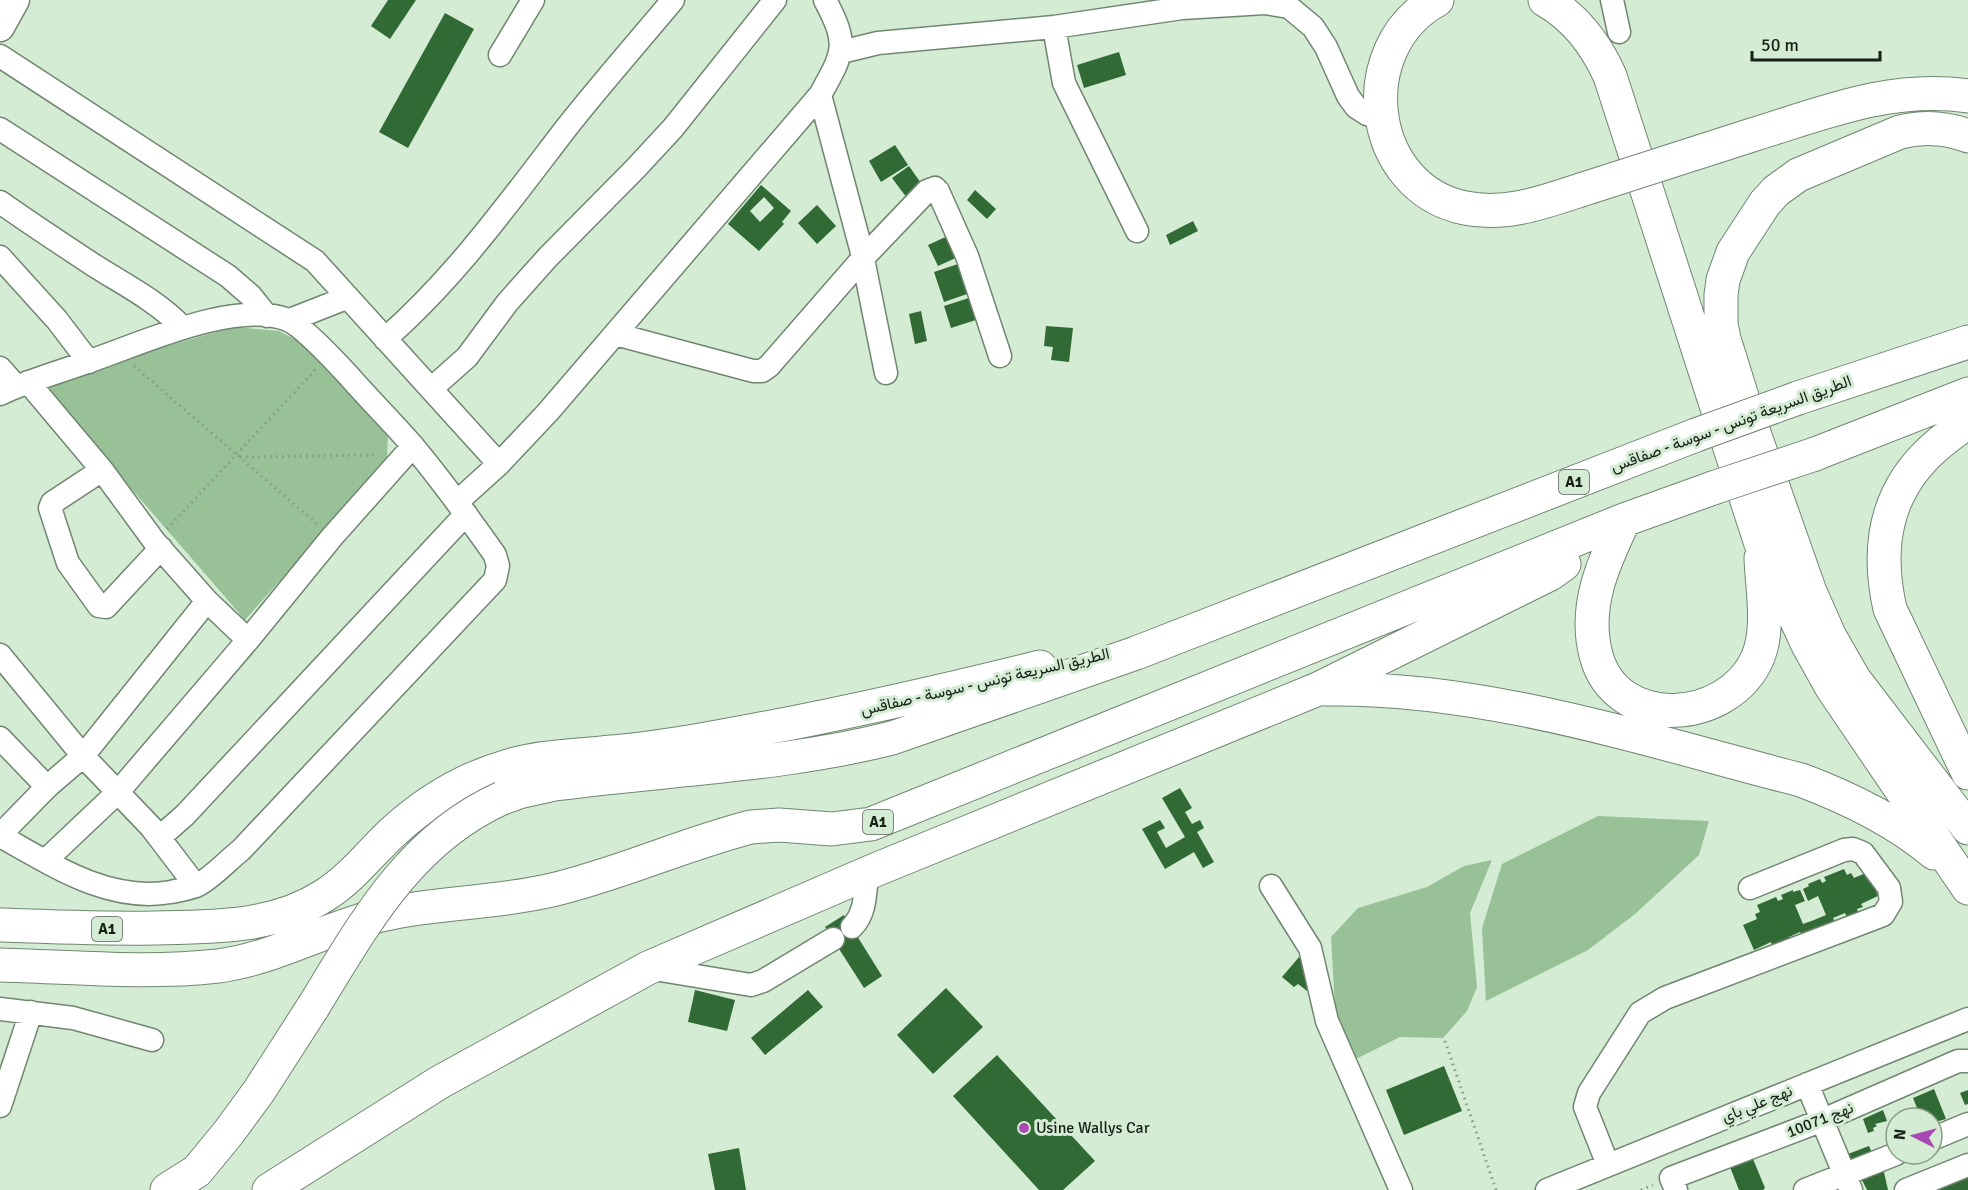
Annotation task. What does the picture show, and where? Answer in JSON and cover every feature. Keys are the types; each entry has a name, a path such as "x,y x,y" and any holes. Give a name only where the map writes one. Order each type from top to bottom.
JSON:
{"highway":[{"path":"1437,0 1408,21 1390,50 1381,84 1383,119 1390,145 1404,169 1428,195 1482,211 1517,209 1860,102 1883,97 1930,93 1968,96"},
{"path":"1545,0 1580,29 1593,44 1610,76 1760,541 1808,645 1832,688 1963,882"},
{"path":"1968,136 1942,128 1921,128 1900,132 1798,175 1776,191 1765,203 1733,252 1725,273 1720,317 1724,339 1722,425 1810,592 1830,637 1854,679 1968,828"},
{"path":"1932,354 1968,319"},
{"name":"الطريق السريعة تونس - سوسة - صفاقس","path":"0,925 107,929 213,927 261,922 296,911 327,894 346,879 393,832 429,803 468,781 508,766 550,757 653,748 766,729 923,696 1088,656 1119,652 1136,653 1722,425 1968,342"},
{"name":"A1","path":"0,965 160,969 218,966 269,954 324,932 386,914 552,890 751,827 779,825 832,829 871,824 1624,520 1815,454 1968,394"},
{"path":"1968,421 1934,447 1914,469 1898,494 1888,521 1883,550 1884,580 1890,609 1968,773"},
{"path":"1624,520 1597,582 1592,627 1595,653 1604,675 1619,692 1642,706 1654,709 1688,709 1708,704 1733,690 1752,669 1762,642 1764,628 1760,541"},
{"path":"269,1190 440,1082 648,968 867,874 1318,689 1558,569 1573,556 1585,537"},
{"path":"167,1190 186,1180 259,1091 372,911 408,867 454,826 486,806 519,792 555,784 796,758 853,748 929,726 1136,653"},
{"path":"1318,689 1394,690 1431,693 1484,702 1566,719 1801,780 1836,793 1893,824 1931,851 1963,882"}],"main road":[{"path":"0,27 15,0"}],"street":[{"path":"500,55 533,0"},
{"path":"385,339 440,287 611,73 673,0"},
{"path":"431,389 467,357 507,303 548,257 635,170 673,128 775,0"},
{"path":"160,837 185,815 548,412 820,95 841,52 839,27 825,0"},
{"path":"1612,0 1619,32"},
{"path":"841,52 890,42 1054,27 1182,8 1265,3 1289,8 1307,22 1320,37 1356,107 1367,114 1383,119"},
{"path":"1054,27 1064,82 1137,231"},
{"path":"0,56 315,261 499,464"},
{"path":"820,95 863,258 886,373"},
{"path":"0,129 134,213 228,276 251,296 267,316"},
{"path":"615,334 753,371 762,370 769,366 863,258 927,192 935,188 967,256 1000,356"},
{"path":"0,201 86,260 156,303 182,327"},
{"path":"0,257 57,320 89,362"},
{"path":"290,320 346,297"},
{"path":"15,387 182,327 233,317 267,316 290,320 329,355 408,452 461,508 495,555 498,566 495,580 241,850 196,886 154,895 117,892 86,881 0,836 47,787 82,756 207,600"},
{"path":"0,368 15,387 102,470 158,545 207,600 248,640"},
{"path":"45,861 118,792 248,640 332,537 408,452"},
{"path":"102,470 52,503 50,508 68,563 99,606 106,607 158,545"},
{"path":"0,655 82,756 160,837 196,886"},
{"path":"0,738 47,787"},
{"path":"1608,1165 1585,1107 1589,1093 1640,1013 1665,998 1883,915 1891,902 1889,888 1863,853 1853,849 1844,850 1750,888"},
{"path":"648,968 751,985 763,981 858,922 864,907 867,874"},
{"path":"1271,886 1310,948 1327,1021 1401,1190"},
{"path":"0,1009 73,1018 152,1040"},
{"path":"0,1106 32,1012"},
{"name":"نهج علي باي","path":"1547,1190 1968,1019"},
{"name":"نهج 10071","path":"1674,1184 1958,1061 1968,1061"},
{"path":"1807,1084 1848,1182"},
{"path":"1944,1134 1968,1124"},
{"path":"1805,1190 1848,1182 1884,1161"},
{"path":"1906,1190 1968,1165"}],"path":[{"path":"118,351 332,537"},
{"path":"158,545 329,355"},
{"path":"238,455 384,455 408,452"},
{"path":"1445,1041 1496,1190"}],"green space":[{"path":"234,327 279,331 298,341 388,430 387,460 245,620 39,382"},
{"path":"1598,816 1709,821 1699,855 1635,914 1588,950 1486,1001 1482,928 1502,864"},
{"path":"1492,860 1470,913 1477,987 1467,1011 1443,1038 1400,1037 1358,1058 1348,1058 1335,1008 1331,937 1358,908 1427,887 1464,866"}],"building":[{"path":"388,0 416,0 390,39 371,26"},
{"path":"445,13 474,29 408,148 379,132"},
{"path":"1119,52 1126,75 1084,88 1077,65"},
{"path":"895,145 908,165 881,182 869,161"},
{"path":"909,166 923,186 907,198 892,178"},
{"path":"761,185 791,211 782,222 784,224 759,251 728,224","holes":["764,197 774,208 760,222 750,211"]},
{"path":"975,190 996,209 987,219 967,200"},
{"path":"817,205 836,226 817,244 798,223"},
{"path":"1193,221 1198,231 1170,245 1166,235"},
{"path":"950,235 960,256 938,266 928,245"},
{"path":"961,263 970,293 944,302 934,272"},
{"path":"975,296 982,318 951,328 944,306"},
{"path":"921,311 927,341 915,344 909,314"},
{"path":"1046,326 1073,328 1069,362 1051,360 1053,347 1044,346"},
{"path":"1180,788 1192,808 1185,812 1192,824 1200,820 1204,828 1197,832 1214,862 1203,868 1194,852 1165,869 1142,829 1160,820 1165,828 1157,832 1166,848 1185,837 1162,798"},
{"path":"1844,869 1847,875 1851,873 1854,878 1868,872 1878,896 1861,904 1863,907 1857,909 1859,913 1847,918 1845,913 1833,918 1835,922 1802,935 1800,932 1789,937 1791,942 1772,946 1771,942 1754,950 1743,925 1757,919 1755,914 1760,912 1757,905 1776,897 1778,901 1783,899 1781,895 1800,890 1805,901 1795,905 1803,924 1814,920 1826,915 1818,896 1808,901 1803,889 1820,879 1822,883 1826,881 1824,877"},
{"path":"844,915 882,976 864,988 825,927"},
{"path":"1299,957 1312,967 1317,978 1307,991 1298,984 1294,987 1282,977"},
{"path":"946,988 983,1027 933,1074 897,1035"},
{"path":"695,990 735,1000 727,1031 688,1022"},
{"path":"808,990 823,1007 765,1055 751,1038"},
{"name":"Usine Wallys Car","path":"997,1055 1095,1161 1063,1190 1039,1190 953,1096"},
{"path":"1444,1066 1462,1111 1404,1135 1386,1090"},
{"path":"1934,1089 1941,1106 1916,1106 1913,1098"},
{"path":"1968,1090 1968,1104 1965,1105 1960,1093"},
{"path":"1883,1110 1884,1122 1875,1124 1877,1126 1873,1128 1874,1131 1868,1133 1863,1119"},
{"path":"1869,1146 1874,1158 1852,1167 1848,1154"},
{"path":"739,1148 746,1190 715,1190 708,1154"},
{"path":"1753,1159 1765,1188 1763,1190 1739,1190 1730,1167"},
{"path":"1883,1168 1888,1190 1867,1190 1861,1178"},
{"path":"1968,1174 1968,1190 1929,1190"}],"place":[{"name":"Usine Wallys Car","path":"1024,1128"}]}
